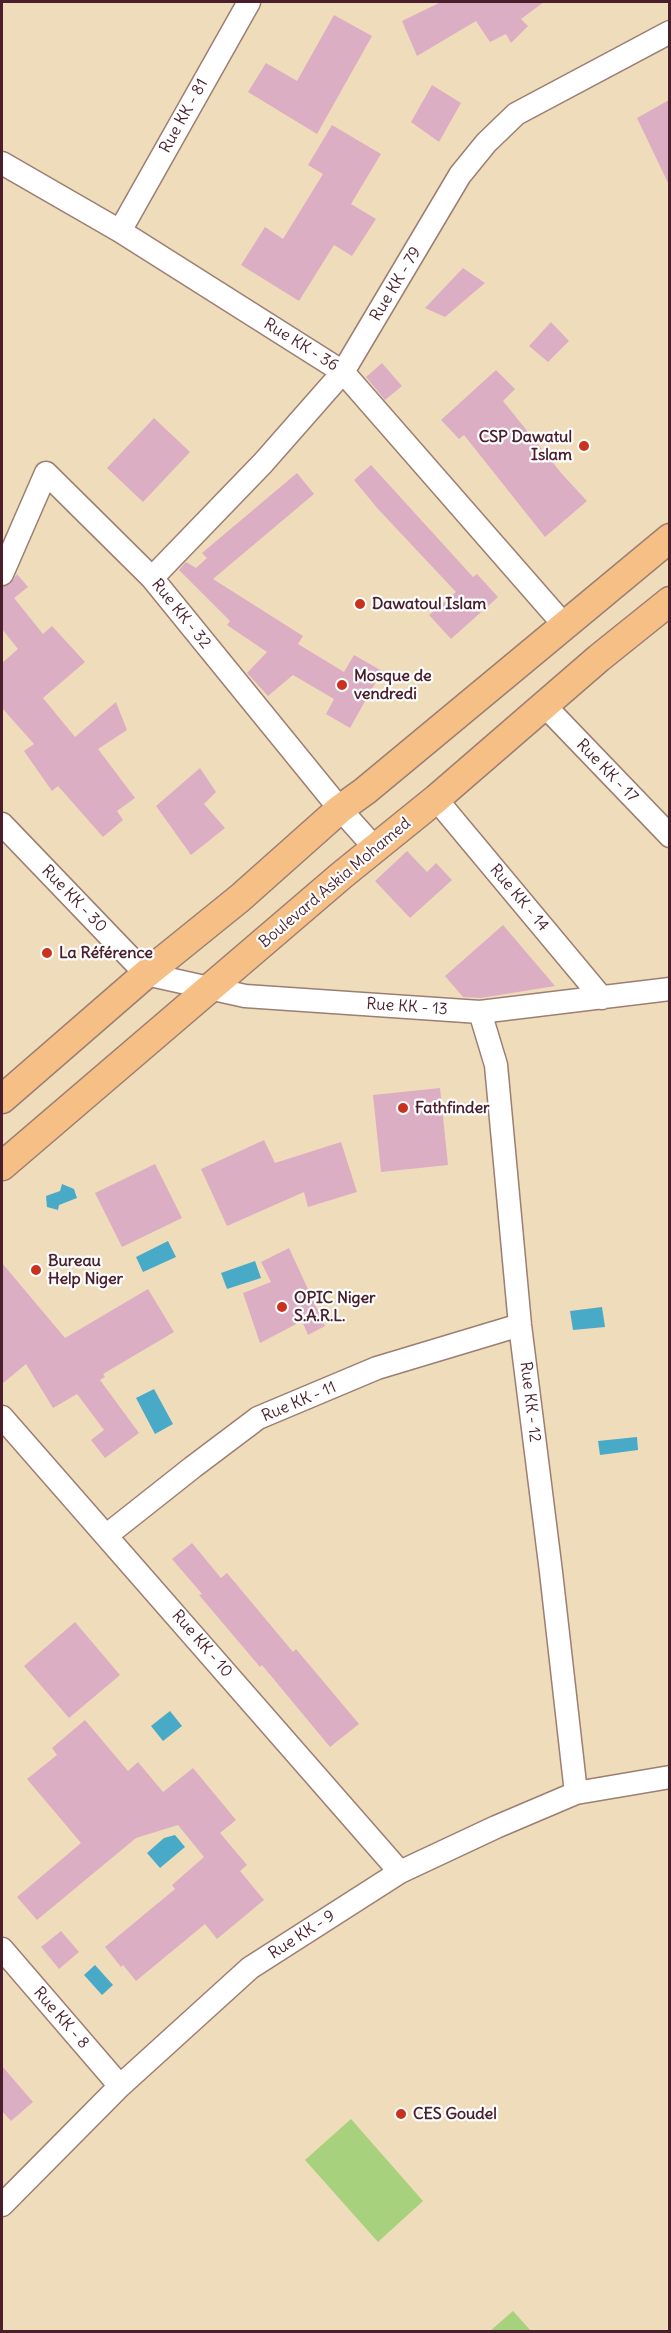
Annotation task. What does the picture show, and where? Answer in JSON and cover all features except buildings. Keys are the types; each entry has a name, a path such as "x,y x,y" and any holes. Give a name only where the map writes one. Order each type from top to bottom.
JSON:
{"main road":[{"path":"2,1099 146,974 240,898 340,809 565,626 669,538"},
{"name":"Boulevard Askia Mohamed","path":"2,1166 208,989 669,601"}],"street":[{"name":"Rue KK - 81","path":"120,231 249,2"},
{"name":"Rue KK - 79","path":"152,578 263,463 343,372 460,175 486,143 516,114 669,32"},
{"name":"Rue KK - 36","path":"2,163 120,231 343,372 565,626"},
{"name":"Rue KK - 32","path":"2,574 46,473 152,578 340,809 375,848"},
{"name":"Rue KK - 17","path":"545,706 669,836"},
{"name":"Rue KK - 14","path":"436,799 602,998"},
{"name":"Rue KK - 30","path":"2,824 146,974"},
{"name":"Rue KK - 13","path":"146,974 245,996 480,1012 669,989"},
{"name":"Rue KK - 12","path":"480,1012 496,1065 520,1326 576,1793"},
{"name":"Rue KK - 11","path":"107,1535 258,1418 377,1368 520,1326"},
{"name":"Rue KK - 10","path":"2,1417 400,1872"},
{"name":"Rue KK - 9","path":"2,2205 120,2086 250,1968 400,1872 576,1793 669,1776"},
{"name":"Rue KK - 8","path":"2,1949 120,2086"}],"green space":[{"path":"351,2119 423,2201 378,2242 305,2160"},
{"path":"513,2311 531,2331 490,2331"}],"water":[{"path":"62,1184 74,1189 77,1198 59,1205 58,1210 47,1207 46,1196 60,1191"},
{"path":"168,1241 176,1257 143,1272 136,1257"},
{"path":"255,1261 261,1278 227,1289 221,1273"},
{"path":"602,1307 605,1327 573,1330 570,1311"},
{"path":"154,1389 173,1424 155,1434 136,1398"},
{"path":"637,1437 638,1450 600,1455 598,1441"},
{"path":"170,1711 182,1726 163,1741 151,1726"},
{"path":"175,1835 185,1847 160,1868 147,1853 164,1838"},
{"path":"95,1965 113,1985 102,1995 84,1975"}],"place":[{"name":"CSP Dawatul Islam","path":"584,446"},
{"name":"Dawatoul Islam","path":"360,604"},
{"name":"Mosque de vendredi","path":"342,685"},
{"name":"La Référence","path":"47,953"},
{"name":"Fathfinder","path":"403,1108"},
{"name":"Bureau Help Niger","path":"36,1270"},
{"name":"OPIC Niger S.A.R.L.","path":"282,1307"},
{"name":"CES Goudel","path":"401,2114"}]}
